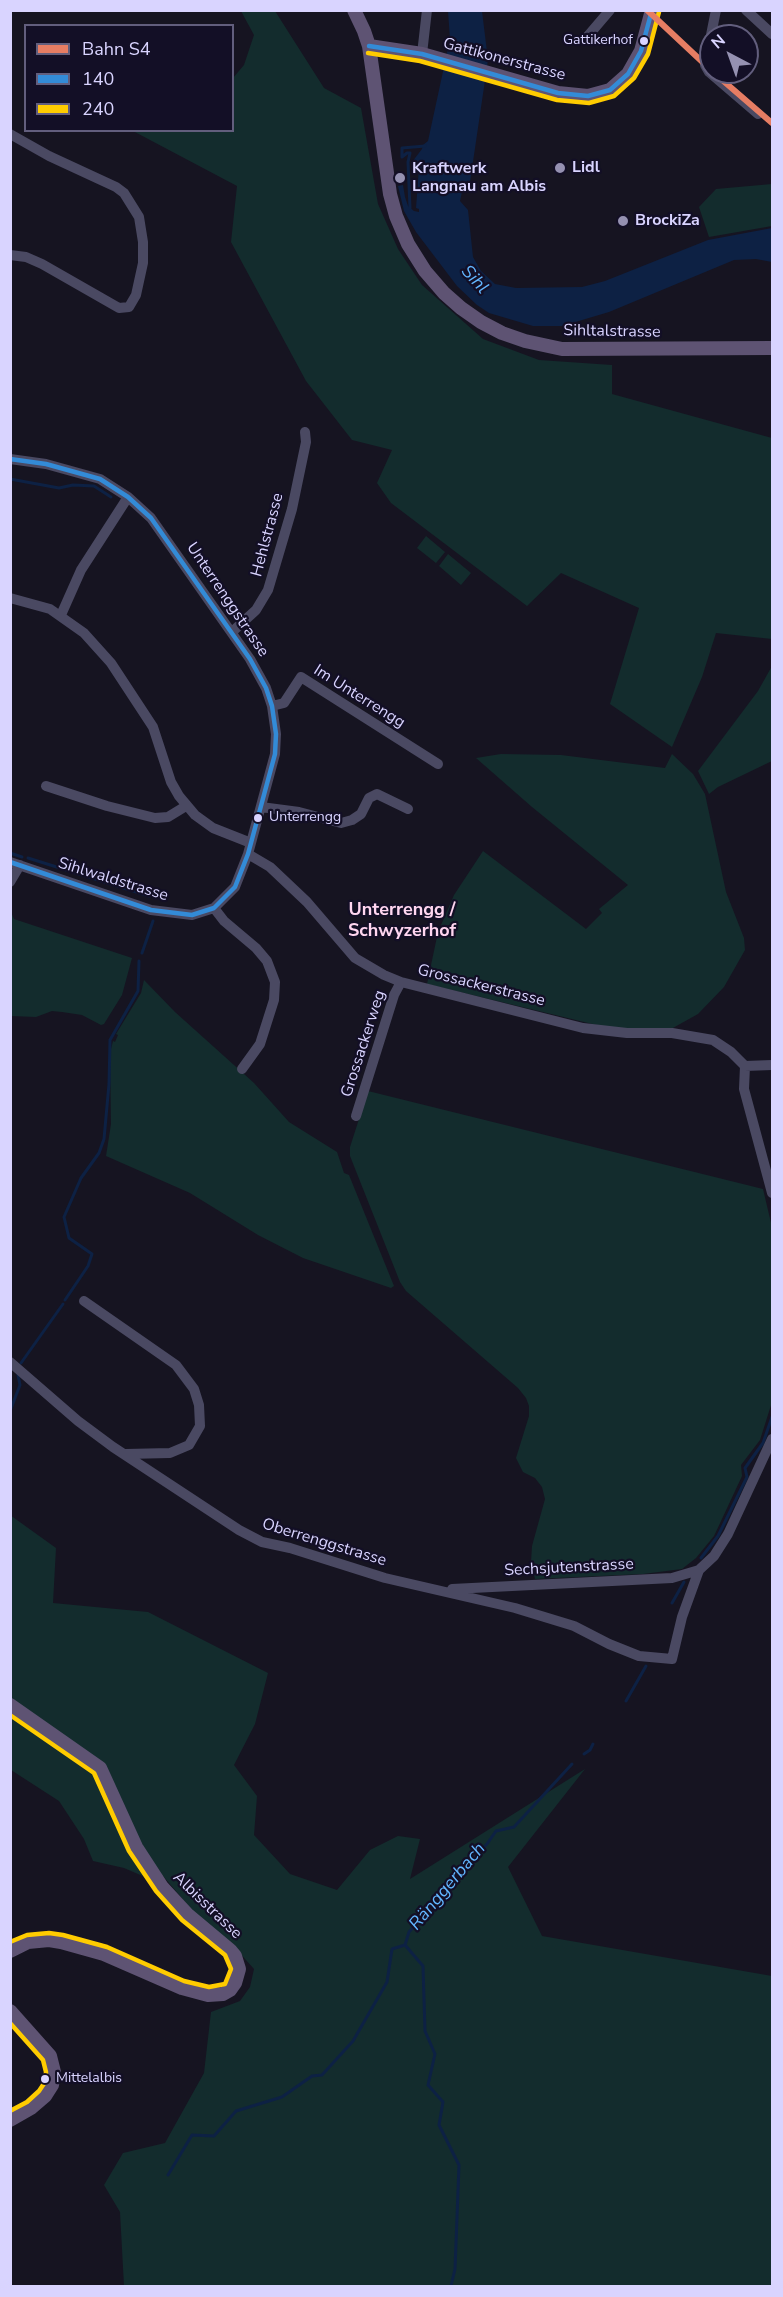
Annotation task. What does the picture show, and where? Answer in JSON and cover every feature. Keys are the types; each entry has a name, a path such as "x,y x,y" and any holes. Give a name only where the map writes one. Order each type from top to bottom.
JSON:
{"main road":[{"name":"Sihltalstrasse","path":"354,10 369,46 390,194 396,216 408,244 425,271 461,308 502,333 556,348 600,350 772,348"},
{"name":"Gattikonerstrasse","path":"369,46 428,56 567,95 588,96 610,90 628,74 636,63 652,10"},
{"name":"Albisstrasse","path":"10,1705 100,1768 136,1847 162,1887 195,1921 230,1950 235,1956 239,1969 235,1983 230,1990 223,1994 208,1995 182,1988 104,1954 61,1942 39,1940 20,1945 10,1951"},
{"path":"10,2011 47,2053 54,2064 54,2072 52,2085 45,2096 31,2108 10,2120"}],"street":[{"path":"587,37 610,10"},
{"path":"716,10 705,66 758,114"},
{"path":"746,10 772,34"},
{"path":"427,11 428,56"},
{"path":"10,134 49,156 116,187 131,203 142,225 143,263 136,295 129,307 119,308 42,264 10,255"},
{"name":"Hehlstrasse","path":"232,632 256,610 268,590 292,509 306,442 305,432"},
{"name":"Unterrenggstrasse","path":"10,459 78,471 100,479 128,496 160,530 258,673 272,706 276,734 275,754 250,849"},
{"path":"61,615 81,570 128,496"},
{"name":"Grossackerstrasse","path":"10,598 38,604 61,615 84,633 100,650 144,711 161,746 171,782 186,806 213,828 250,849 307,902 355,958 401,982 583,1028 703,1038 731,1052 745,1066"},
{"name":"Im Unterrengg","path":"272,706 284,703 301,677 438,764"},
{"path":"46,786 107,806 155,818 168,817 186,806"},
{"path":"261,807 299,812 341,823 361,814 369,798 377,794 408,809"},
{"path":"242,1068 260,1044 274,1000 275,982 267,961 256,948 224,921 214,908 235,888 250,849"},
{"path":"10,882 15,863"},
{"name":"Sihlwaldstrasse","path":"15,863 151,910 192,915 214,908"},
{"name":"Grossackerweg","path":"356,1116 394,995 401,982"},
{"path":"772,1065 745,1066 744,1089 772,1193"},
{"path":"84,1301 176,1365 186,1376 199,1405 200,1426 189,1444 170,1453 124,1454"},
{"name":"Oberrenggstrasse","path":"10,1362 78,1421 124,1454 239,1530 262,1542 290,1548 385,1578 515,1608 574,1626 639,1656 672,1659 682,1617 699,1570"},
{"path":"699,1570 714,1556 728,1534 772,1439"},
{"name":"Sechsjutenstrasse","path":"439,1590 672,1578 699,1570"}],"green space":[{"path":"241,11 275,11 324,88 361,108 378,204 398,249 422,285 483,339 539,360 612,365 612,394 772,438 772,639 716,633 702,677 672,747 610,704 639,608 561,573 527,606 391,503 377,483 392,450 352,440 306,381 231,242 237,186 135,132 234,132 234,77 244,65 254,35"},
{"path":"772,184 772,226 709,237 699,207 716,189"},
{"path":"426,536 445,552 436,563 417,548"},
{"path":"448,554 471,573 461,585 439,566"},
{"path":"772,666 772,761 718,787 709,794 698,771 758,691"},
{"path":"501,754 561,755 665,768 672,754 693,774 705,794 726,892 744,938 745,950 724,987 698,1014 671,1029 609,1028 427,984 438,932 454,895 483,851 586,929 602,913 599,909 628,885 476,758"},
{"path":"11,912 14,919 132,958 122,995 104,1024 101,1025 82,1015 52,1011 36,1017 11,1016"},
{"path":"144,980 175,1012 254,1083 289,1122 337,1152 344,1173 349,1175 394,1286 391,1288 303,1258 258,1235 190,1193 106,1156 111,1124 110,1053 113,1041 115,1042 118,1035 116,1034 141,993"},
{"path":"368,1091 763,1189 772,1227 772,1402 760,1440 741,1465 742,1476 714,1536 696,1558 682,1569 643,1574 535,1579 531,1562 532,1546 545,1499 542,1487 535,1478 523,1472 516,1458 529,1416 529,1406 518,1388 406,1291 400,1282 350,1156 350,1147"},
{"path":"10,1515 56,1548 53,1603 148,1612 268,1673 255,1724 234,1765 257,1796 254,1835 290,1874 337,1890 370,1850 398,1836 420,1839 410,1879 585,1769 508,1867 542,1936 772,1976 772,2286 124,2286 120,2212 104,2185 123,2153 165,2143 204,2073 211,2012 240,2001 250,1987 254,1969 229,1941 199,1918 163,1876 145,1877 124,1868 93,1861 84,1839 59,1801 11,1770"}],"water":[{"name":"Sihl","path":"448,11 482,11 488,60 470,182 462,192 460,201 468,210 473,257 481,271 495,284 516,288 582,287 605,281 708,240 772,228 772,262 756,259 734,260 609,312 562,326 533,326 489,313 477,305 457,286 416,232 404,211 398,186 403,185 408,206 419,212 416,208 419,168 412,169 412,162 428,141 450,39"}],"waterway":[{"path":"410,208 408,162 410,153 402,157 402,148 425,146"},
{"path":"10,479 59,488 73,485 94,486 111,497"},
{"path":"10,853 22,857"},
{"path":"28,858 149,896"},
{"path":"142,953 153,921"},
{"path":"65,1300 88,1266 92,1254 69,1238 64,1217 81,1178 99,1153 104,1139 110,1040 138,991 139,961"},
{"path":"21,1363 63,1304"},
{"path":"10,1411 20,1385 18,1375"},
{"name":"Ränggerbach","path":"701,1558 718,1536 747,1477 745,1468 763,1443 772,1417"},
{"name":"Ränggerbach","path":"672,1603 684,1582"},
{"name":"Ränggerbach","path":"626,1701 646,1666"},
{"name":"Ränggerbach","path":"584,1754 593,1744"},
{"name":"Ränggerbach","path":"168,2175 192,2135 214,2136 236,2111 282,2097 312,2076 322,2075 353,2041 387,1982 392,1949 405,1945 409,1932 424,1915 437,1894 487,1844 496,1831 514,1827 572,1764"},
{"path":"405,1945 423,1966 425,2031 435,2054 428,2085 443,2102 439,2125 459,2165 455,2269 451,2286"}],"rail line":[{"name":"S4","path":"647,10 699,59"},
{"name":"S4","path":"727,84 772,123"}],"transit line":[{"name":"140","path":"369,46 422,54 558,93 588,96 610,90 628,74 641,51 652,10"},
{"name":"240","path":"368,53 420,61 557,100 589,103 614,96 634,78 648,54 659,12"},
{"name":"140","path":"10,459 46,464 100,479 128,497 151,518 250,659 266,688 272,706 276,734 275,754 248,854 235,887 214,908 192,915 151,910 10,862"},
{"name":"240","path":"10,1715 94,1773 129,1851 156,1891 182,1920 225,1955 231,1969 225,1984 209,1987 184,1981 107,1947 63,1935 49,1933 27,1935 10,1942"},
{"name":"240","path":"10,2023 43,2060 46,2072 45,2082 39,2091 27,2102 10,2111"}],"place":[{"name":"Gattikerhof","path":"644,41"},
{"name":"Lidl","path":"560,168"},
{"name":"Kraftwerk Langnau am Albis","path":"400,178"},
{"name":"BrockiZa","path":"623,221"},
{"name":"Unterrengg","path":"258,818"},
{"name":"Mittelalbis","path":"45,2079"}],"district":[{"name":"Unterrengg / Schwyzerhof","path":"402,921"}]}
